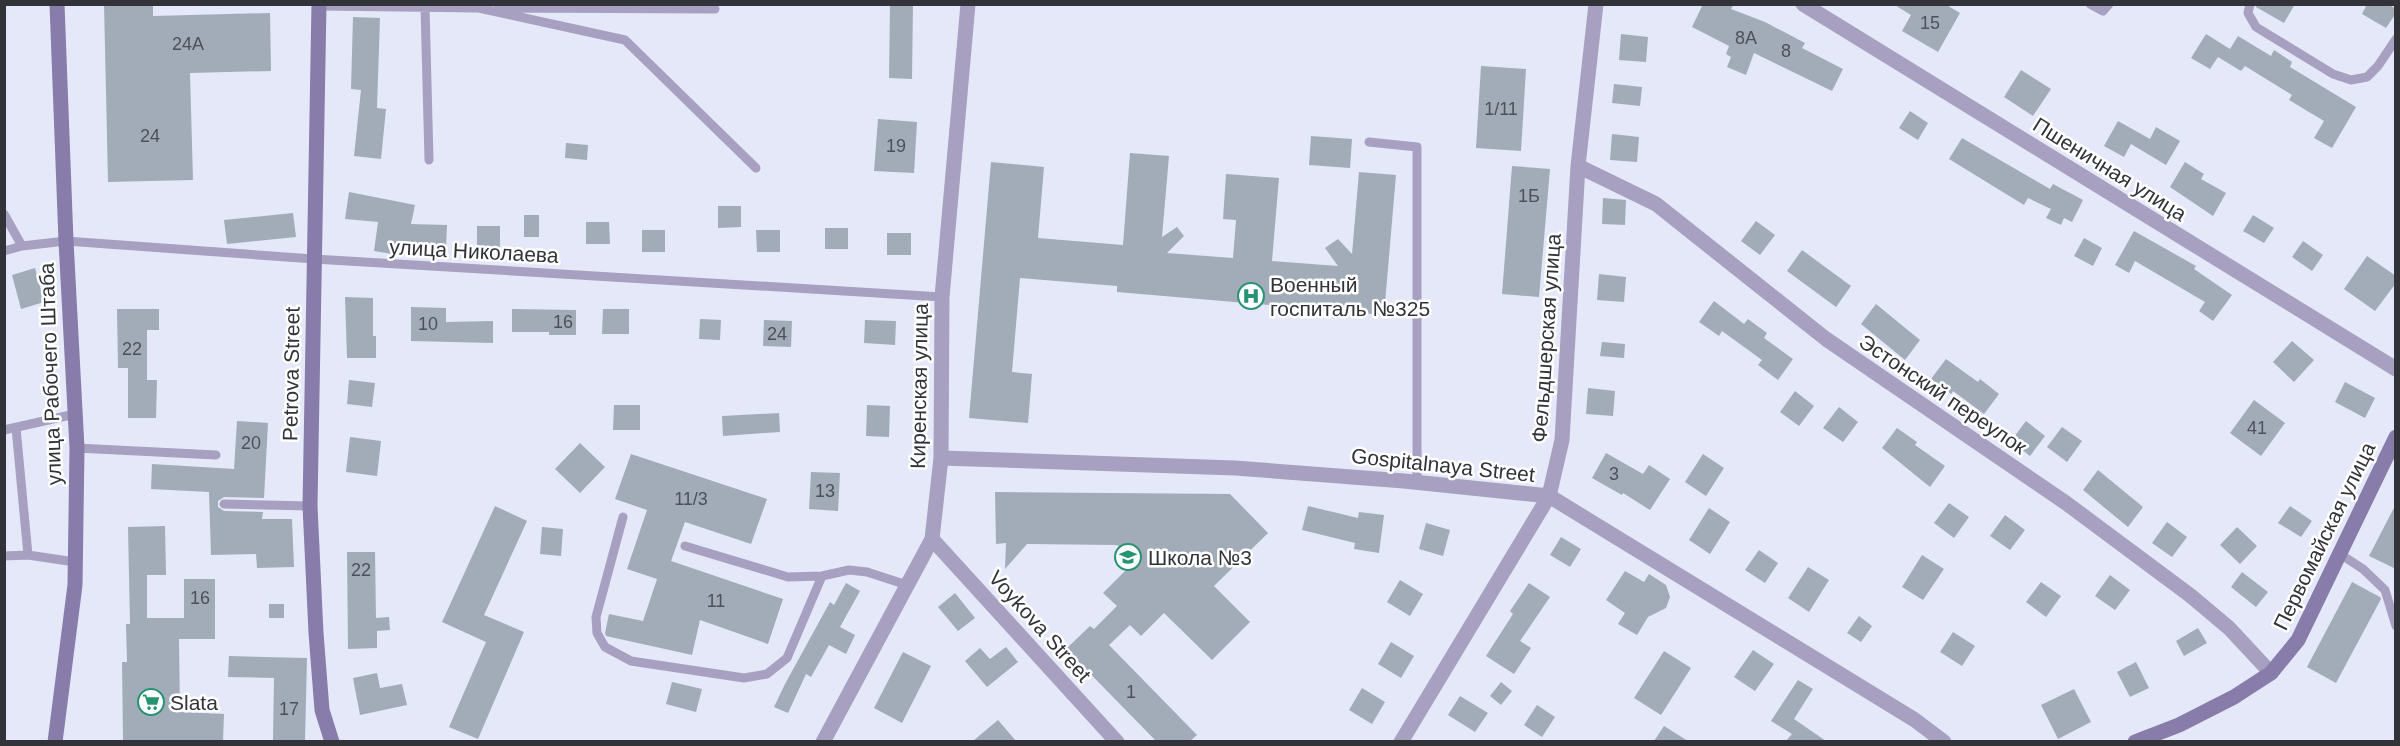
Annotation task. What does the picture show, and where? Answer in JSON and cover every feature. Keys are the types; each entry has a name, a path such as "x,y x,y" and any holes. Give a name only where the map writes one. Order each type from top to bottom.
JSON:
{"street":[{"name":"улица Рабочего Штаба","path":"55,741 75,585 77,448 57,4"},
{"name":"Киренская улица","path":"823,741 932,539 941,458 942,297 969,4"},
{"name":"Фельдшерская улица","path":"1401,741 1549,496 1562,440 1578,166 1596,4"},
{"name":"Пшеничная улица","path":"1803,4 2396,369"},
{"name":"Petrova Street","path":"319,5 310,506 322,710 332,741"},
{"name":"Эстонский переулок","path":"1578,166 1656,204 1826,339 2066,503 2229,628 2271,673"},
{"name":"Первомайская улица","path":"2135,741 2179,725 2234,697 2271,673 2298,640 2396,437"},
{"name":"Gospitalnaya Street","path":"941,458 1235,468 1417,482 1549,496 1915,720 1944,741"},
{"name":"Voykova Street","path":"932,539 1117,741"}],"lane":[{"path":"2090,4 2103,11 2109,4"},
{"path":"2250,4 2248,14 2256,27 2333,74 2350,80 2367,76 2378,66 2396,39"},
{"path":"319,5 715,9"},
{"path":"479,6 625,40 756,168"},
{"path":"425,7 429,160"},
{"path":"1369,142 1417,147 1417,482"},
{"path":"4,214 22,246"},
{"name":"улица Николаева","path":"4,251 22,246 66,241 314,260 942,297"},
{"path":"4,430 75,414"},
{"path":"16,428 28,555"},
{"path":"77,448 216,455"},
{"path":"224,504 310,506"},
{"path":"623,517 596,617 597,633 605,647 632,661 744,678 767,674 787,658 822,576"},
{"path":"685,546 788,576 822,576 849,570 867,572 907,585"},
{"path":"2340,554 2364,569 2385,591 2396,626"},
{"path":"4,556 28,555 75,562"}],"building":[{"path":"104,4 153,4 153,16 270,13 271,71 190,73 193,180 108,182"},
{"path":"890,4 913,4 912,79 889,78"},
{"path":"1703,4 1734,4 1731,9 1765,22 1805,43 1802,48 1843,69 1832,91 1754,53 1746,75 1727,67 1731,57 1726,54 1729,46 1692,27"},
{"path":"1893,4 1945,4 1960,13 1938,52 1902,31 1911,15"},
{"path":"2257,4 2295,4 2284,23 2256,7"},
{"path":"2367,4 2388,4 2396,9 2396,13 2386,28 2362,14"},
{"path":"353,17 380,18 377,108 386,109 381,159 354,156 361,90 351,89"},
{"path":"1621,34 1648,37 1646,62 1619,60"},
{"path":"2206,34 2230,49 2238,36 2271,56 2274,50 2292,62 2290,67 2356,107 2332,148 2314,138 2324,121 2289,100 2292,95 2245,66 2241,71 2218,57 2210,69 2191,58"},
{"path":"1481,66 1526,69 1521,151 1476,148"},
{"path":"2021,70 2051,89 2033,116 2004,97"},
{"path":"1614,84 1642,87 1640,106 1612,103"},
{"path":"1910,111 1928,123 1918,140 1899,128"},
{"path":"878,119 917,122 914,173 874,171"},
{"path":"2118,121 2150,139 2156,127 2180,141 2166,165 2131,144 2124,157 2104,146"},
{"path":"1612,134 1639,137 1637,162 1610,160"},
{"path":"1311,136 1352,139 1350,168 1309,165"},
{"path":"1962,138 2050,189 2053,184 2083,200 2072,222 2064,218 2061,225 2046,218 2051,209 2028,198 2024,205 1949,159"},
{"path":"566,143 588,145 587,160 565,158"},
{"path":"1130,153 1169,156 1162,237 1177,227 1184,236 1167,253 1233,258 1236,220 1223,219 1226,174 1279,178 1272,261 1338,266 1325,248 1338,239 1352,254 1359,172 1396,175 1384,315 1117,292 1117,286 1020,278 1012,372 1032,374 1028,423 969,418 991,162 1044,167 1038,238 1123,245"},
{"path":"2185,162 2204,174 2201,179 2226,193 2213,216 2170,187"},
{"path":"1512,166 1550,169 1539,297 1502,294"},
{"path":"349,192 415,205 411,224 447,225 446,247 406,245 404,256 374,251 378,222 345,219"},
{"path":"1603,198 1626,200 1625,225 1602,224"},
{"path":"718,206 741,206 741,227 718,228"},
{"path":"293,213 296,237 227,244 224,220"},
{"path":"524,215 539,215 539,237 524,237"},
{"path":"2253,215 2274,228 2264,243 2243,231"},
{"path":"1756,221 1775,235 1760,255 1741,241"},
{"path":"586,222 609,222 610,244 586,244"},
{"path":"477,226 500,226 500,247 477,248"},
{"path":"825,228 848,228 848,249 825,249"},
{"path":"642,230 665,230 665,252 642,252"},
{"path":"756,230 780,230 780,252 757,252"},
{"path":"2134,231 2196,266 2194,269 2232,295 2213,321 2199,311 2205,302 2135,261 2129,273 2115,265"},
{"path":"887,233 911,233 911,255 887,255"},
{"path":"2084,238 2102,248 2093,266 2074,256"},
{"path":"2303,241 2323,255 2312,271 2292,257"},
{"path":"1802,250 1851,286 1836,307 1787,271"},
{"path":"2367,256 2396,276 2396,283 2375,311 2344,289"},
{"path":"35,268 44,302 21,309 12,275"},
{"path":"1599,274 1626,277 1624,302 1597,300"},
{"path":"345,297 373,298 373,336 376,336 376,358 347,358"},
{"path":"1714,301 1744,324 1748,319 1767,333 1764,338 1793,359 1778,380 1758,365 1762,360 1722,331 1719,336 1699,322"},
{"path":"1876,304 1920,340 1905,360 1861,324"},
{"path":"411,307 446,308 446,322 493,321 493,343 411,341"},
{"path":"117,309 159,309 159,330 147,330 147,380 157,380 156,418 128,418 128,368 118,368"},
{"path":"512,309 576,310 576,335 512,332"},
{"path":"603,309 629,309 629,334 602,334"},
{"path":"700,319 721,320 720,340 699,339"},
{"path":"764,320 792,321 791,347 763,346"},
{"path":"865,320 896,321 895,345 864,343"},
{"path":"2292,341 2314,360 2294,382 2273,362"},
{"path":"1602,342 1625,344 1624,358 1600,356"},
{"path":"1946,359 1978,382 1980,379 1999,394 1984,414 1953,391 1951,394 1931,379"},
{"path":"349,380 375,383 372,407 347,404"},
{"path":"2345,382 2375,398 2365,418 2335,402"},
{"path":"1588,388 1615,391 1613,416 1586,414"},
{"path":"1795,391 1814,406 1799,426 1780,412"},
{"path":"2254,400 2285,423 2261,456 2230,433"},
{"path":"614,405 640,405 640,430 613,430"},
{"path":"867,405 890,406 889,437 866,436"},
{"path":"1839,407 1858,422 1843,442 1823,428"},
{"path":"779,413 780,432 723,436 722,416"},
{"path":"237,421 268,423 264,498 224,497 218,501 218,507 224,511 263,512 262,519 292,519 294,567 257,568 256,554 211,555 209,492 151,489 152,464 234,469"},
{"path":"2026,421 2045,436 2030,456 2011,441"},
{"path":"2062,427 2082,441 2067,462 2047,447"},
{"path":"1897,428 1917,442 1915,445 1945,466 1930,487 1882,448"},
{"path":"350,437 381,441 377,476 346,472"},
{"path":"580,443 605,467 580,493 555,469"},
{"path":"1606,453 1643,474 1649,465 1670,479 1650,510 1623,493 1622,495 1592,478"},
{"path":"631,454 767,499 751,544 685,522 671,561 783,599 768,644 700,620 692,655 606,636 609,614 643,621 657,579 627,569 647,510 615,499"},
{"path":"1703,454 1724,468 1706,496 1685,482"},
{"path":"2098,470 2143,507 2128,527 2083,490"},
{"path":"811,472 840,473 838,511 809,509"},
{"path":"995,492 1230,494 1268,533 1214,586 1250,622 1212,660 1164,613 1141,636 1130,625 1109,645 1197,735 1190,741 1156,741 1066,649 1090,626 1094,629 1117,606 1103,593 1134,562 1117,545 1027,544 1005,569 1006,543 996,544"},
{"path":"1949,503 1969,517 1954,538 1934,523"},
{"path":"2396,504 2396,569 2369,556"},
{"path":"495,506 527,521 484,615 524,632 478,739 449,727 486,642 442,622"},
{"path":"1308,506 1358,518 1359,512 1384,515 1379,553 1354,549 1355,543 1302,530"},
{"path":"2290,506 2312,521 2301,537 2278,523"},
{"path":"1709,508 1730,522 1710,554 1689,540"},
{"path":"2005,515 2025,530 2010,550 1990,536"},
{"path":"2167,522 2187,537 2172,557 2152,543"},
{"path":"1426,523 1450,530 1443,556 1419,549"},
{"path":"165,526 166,575 147,575 147,618 184,618 184,579 215,579 215,639 179,639 180,712 224,714 223,741 123,741 122,662 127,662 126,624 130,624 128,527"},
{"path":"542,527 563,529 561,556 540,554"},
{"path":"2237,527 2257,546 2240,564 2220,545"},
{"path":"1561,537 1581,549 1570,567 1550,555"},
{"path":"1759,550 1778,563 1765,583 1745,570"},
{"path":"347,552 375,552 376,618 389,617 390,630 377,631 377,648 348,649"},
{"path":"1922,555 1944,569 1923,600 1902,587"},
{"path":"1808,567 1829,580 1809,612 1788,598"},
{"path":"1625,571 1644,582 1649,574 1666,585 1670,597 1666,608 1648,617 1637,635 1618,624 1625,613 1606,600"},
{"path":"2242,572 2268,592 2256,607 2231,587"},
{"path":"2110,575 2130,590 2115,610 2095,596"},
{"path":"1400,580 1423,594 1410,616 1387,602"},
{"path":"2041,582 2061,596 2046,617 2026,602"},
{"path":"2352,582 2381,599 2336,683 2307,667"},
{"path":"846,583 860,591 840,627 855,635 846,654 829,645 811,677 806,674 788,713 774,707 830,602 834,605"},
{"path":"1529,583 1550,597 1520,641 1531,648 1514,674 1486,656 1513,614 1510,611"},
{"path":"955,593 975,618 958,631 938,607"},
{"path":"269,604 284,604 284,618 269,618"},
{"path":"1859,616 1872,626 1861,642 1847,633"},
{"path":"2198,628 2207,643 2184,656 2176,641"},
{"path":"1953,632 1975,646 1962,666 1940,652"},
{"path":"1391,642 1414,656 1401,678 1378,664"},
{"path":"1006,647 1018,662 987,687 965,661 980,648 990,659"},
{"path":"1753,650 1774,664 1755,691 1734,677"},
{"path":"1664,651 1691,668 1661,715 1634,698"},
{"path":"903,652 931,666 902,723 874,708"},
{"path":"229,656 307,658 305,741 273,740 274,678 228,677"},
{"path":"2136,662 2149,688 2130,697 2117,672"},
{"path":"377,673 380,688 402,684 407,705 360,715 353,678"},
{"path":"1798,680 1813,689 1794,719 1826,741 1786,741 1792,734 1771,721"},
{"path":"672,682 702,689 696,712 666,704"},
{"path":"1501,682 1512,691 1501,705 1490,696"},
{"path":"1362,688 1385,702 1372,724 1349,710"},
{"path":"2074,689 2091,722 2058,739 2041,705"},
{"path":"1460,696 1488,713 1475,732 1448,715"},
{"path":"1537,705 1555,717 1542,737 1524,725"},
{"path":"998,720 1016,741 973,741"},
{"path":"1664,726 1688,741 1654,741"}],"place":[{"name":"Военный госпиталь №325","path":"1251,296"},
{"name":"Школа №3","path":"1128,557"},
{"name":"Slata","path":"151,702"}]}
